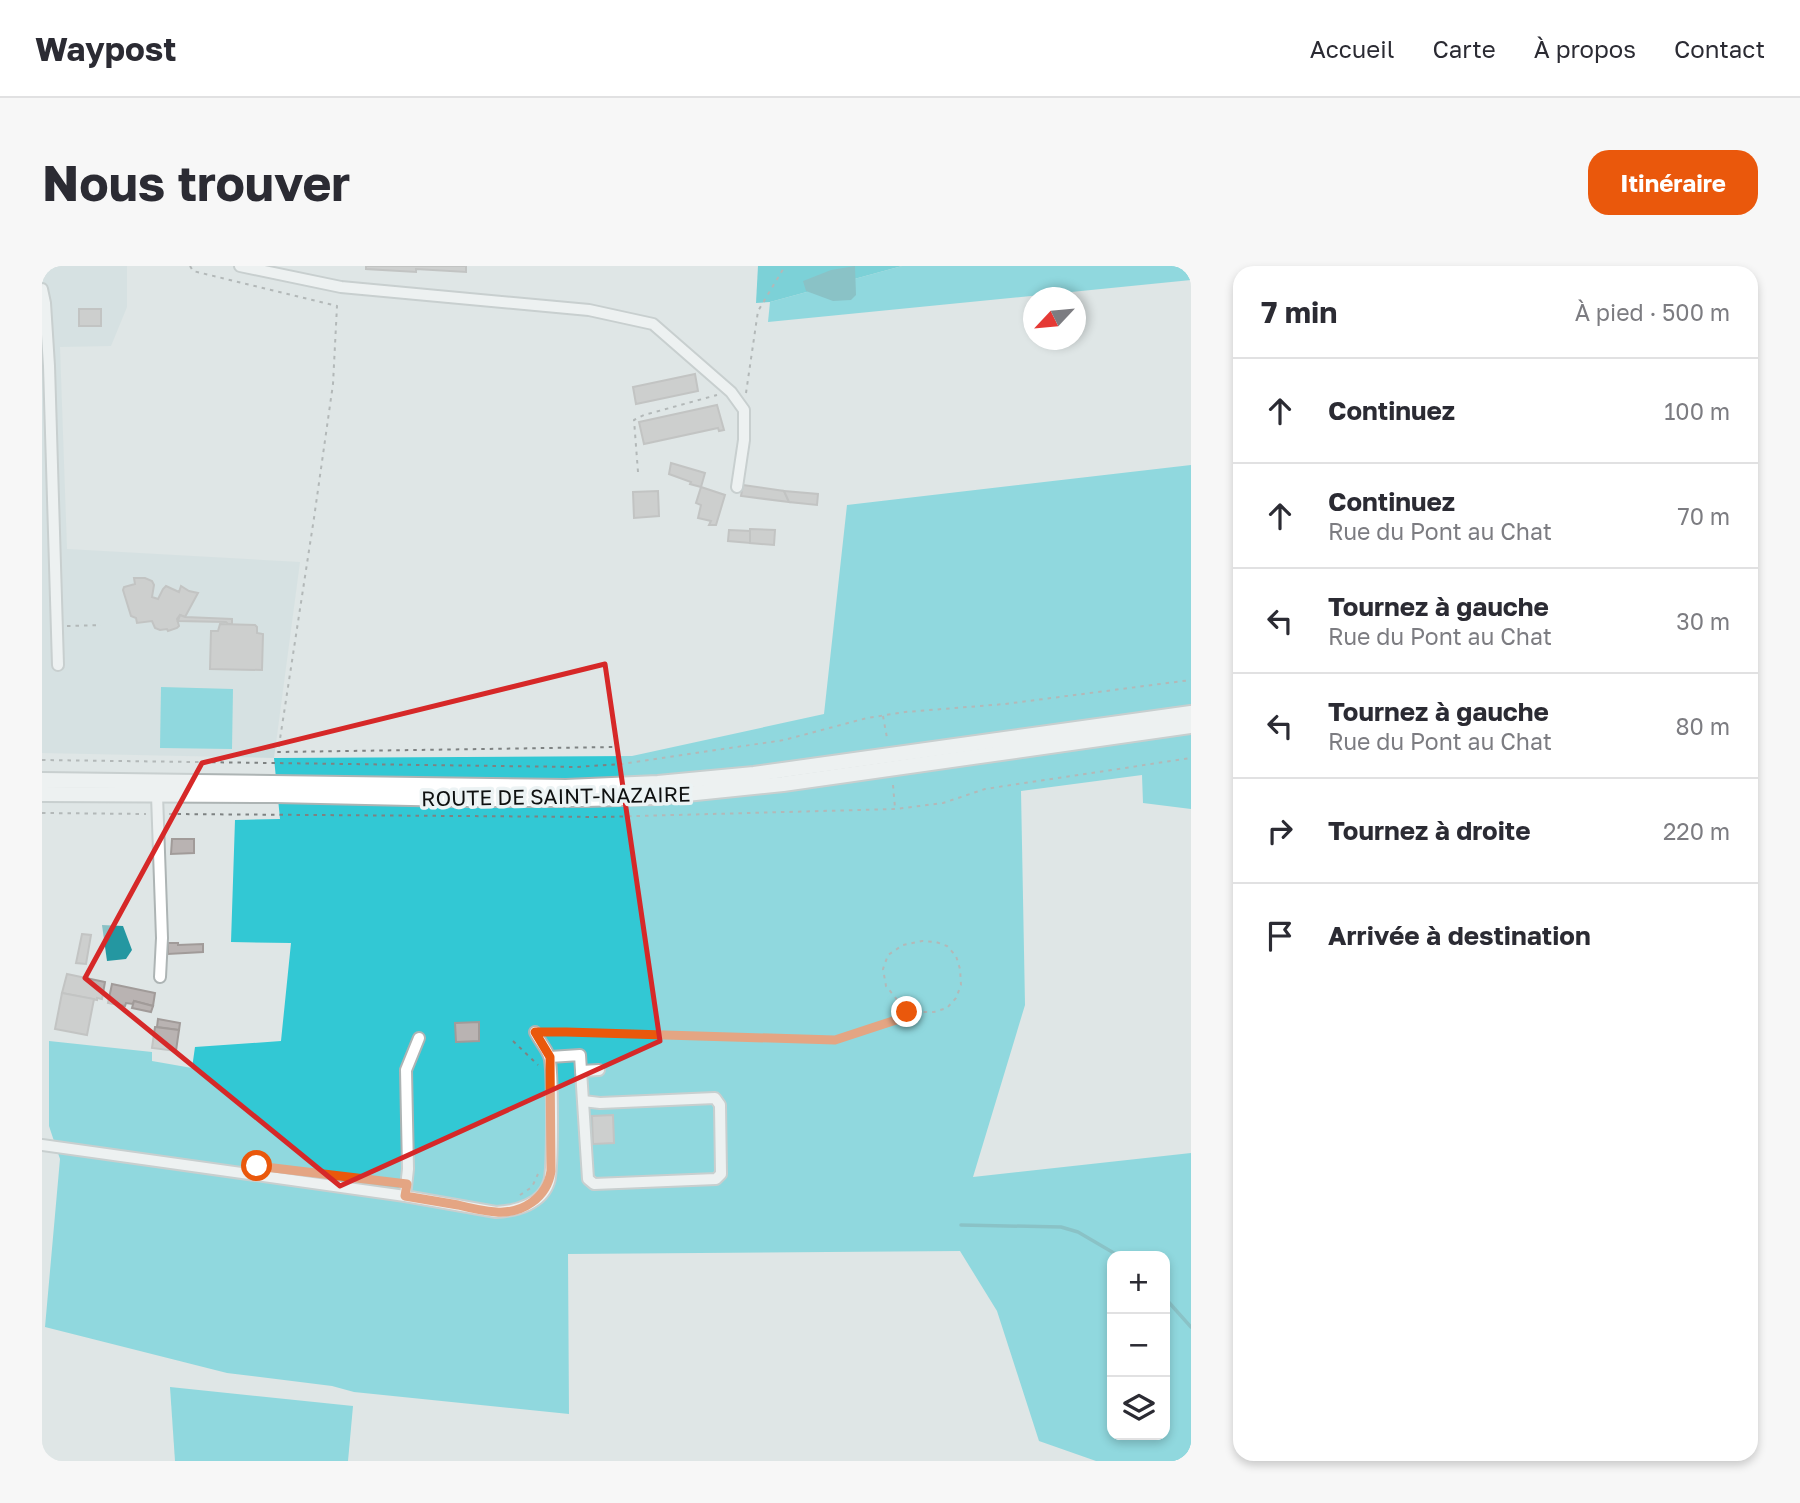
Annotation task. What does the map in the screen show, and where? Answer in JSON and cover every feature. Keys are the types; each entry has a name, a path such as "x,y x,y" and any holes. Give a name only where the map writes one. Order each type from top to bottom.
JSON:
{"main road":[{"name":"ROUTE DE SAINT-NAZAIRE","path":"42,780 566,787 658,783 754,774 1191,713"},
{"name":"ROUTE DE SAINT-NAZAIRE","path":"42,794 456,799 657,797 783,784 1191,726"}],"street":[{"path":"240,266 341,287 589,310 653,324 731,392 744,410 744,440 737,487"},
{"path":"42,289 49,366 58,665"},
{"path":"157,795 162,938 160,977"},
{"path":"42,1145 405,1196 496,1212 517,1209 534,1201 549,1182 551,1171 550,1057 535,1032"},
{"path":"405,1196 408,1169 406,1070 418,1038"},
{"path":"550,1057 580,1055 587,1179 594,1184 716,1179 721,1174 720,1105 715,1098 600,1103 583,1101"},
{"path":"581,1071 599,1070"}],"path":[{"path":"190,266 193,271 337,306 331,397 278,752 617,747"},
{"path":"744,410 758,311 785,266"},
{"path":"638,472 634,420 731,392"},
{"path":"57,626 101,625"},
{"path":"42,760 576,766 622,764 784,740 867,718 905,712 1005,704 1191,680"},
{"path":"883,716 887,738"},
{"path":"893,785 895,809"},
{"path":"535,1032 835,1040 896,1020 907,1012 947,1009 956,998 961,985 956,956 947,947 936,942 922,941 903,945 888,955 883,969 886,986 907,1012"},
{"path":"513,1041 540,1066"},
{"path":"514,1199 532,1187 542,1166"}],"highlighted area":[{"path":"605,664 660,1041 340,1186 85,978 202,763"}],"shaded area":[{"path":"42,266 127,266 127,307 111,346 60,347 67,549 300,562 274,758 42,753"},
{"path":"758,266 902,266 770,302 756,303"},
{"path":"855,266 856,295 851,300 833,301 806,291 803,281 831,270"},
{"path":"902,266 1191,266 1191,280 1086,290 1086,287 1023,287 1023,297 768,322 770,302"},
{"path":"1191,465 1191,809 1143,803 1142,775 1021,791 1025,1005 973,1177 1191,1153 1191,1461 1096,1461 1039,1441 997,1311 960,1251 568,1254 569,1414 354,1392 332,1386 227,1373 45,1327 60,1159 49,1126 49,1041 152,1052 152,1061 192,1068 195,1047 281,1041 291,943 231,942 235,820 280,819 274,758 632,756 824,714 847,505"},
{"path":"161,687 233,689 232,749 160,748"},
{"path":"102,925 123,926 132,950 126,959 107,961"},
{"path":"170,1387 353,1406 348,1461 175,1461"}],"building":[{"path":"366,266 466,266 466,272 366,269"},
{"path":"79,309 101,309 101,326 79,326"},
{"path":"695,374 698,391 636,404 633,387"},
{"path":"717,405 724,430 719,431 718,428 644,444 639,422"},
{"path":"671,463 705,473 701,487 669,474"},
{"path":"743,485 784,491 789,502 741,496"},
{"path":"701,487 725,495 716,525 709,525 711,521 698,518 701,505 696,503"},
{"path":"658,491 659,516 634,518 633,492"},
{"path":"784,491 818,494 817,505 789,502"},
{"path":"750,529 775,530 774,545 750,543"},
{"path":"729,530 750,531 750,543 728,541"},
{"path":"134,578 152,581 152,597 158,599 166,586 179,592 181,586 198,593 185,617 180,615 177,619 177,628 160,630 155,628 152,621 137,623 136,618 131,616 123,590 124,587 135,584"},
{"path":"180,615 232,619 232,624 178,621"},
{"path":"220,624 257,627 257,633 263,634 262,670 210,669 211,631 218,631"},
{"path":"172,839 194,839 194,853 171,854"},
{"path":"82,934 91,935 86,964 76,963"},
{"path":"168,943 203,944 203,952 168,954"},
{"path":"67,974 105,982 102,999 62,993"},
{"path":"112,984 155,993 153,1006 134,1001 133,1004 126,1003 125,1006 108,1003"},
{"path":"62,993 94,999 87,1035 55,1029"},
{"path":"134,1001 153,1006 151,1012 132,1008"},
{"path":"158,1019 180,1023 179,1030 157,1027"},
{"path":"479,1022 479,1041 456,1042 455,1023"},
{"path":"155,1027 179,1030 176,1051 152,1048"},
{"path":"613,1115 614,1143 593,1144 592,1116"}],"waterway":[{"path":"961,1225 1061,1227 1078,1232 1110,1251"},
{"path":"1170,1304 1191,1327"}],"route":[{"path":"257,1166 407,1184 405,1196 507,1212 534,1201 549,1182 551,1171 550,1057 535,1032 835,1040 896,1020 907,1012"}]}
